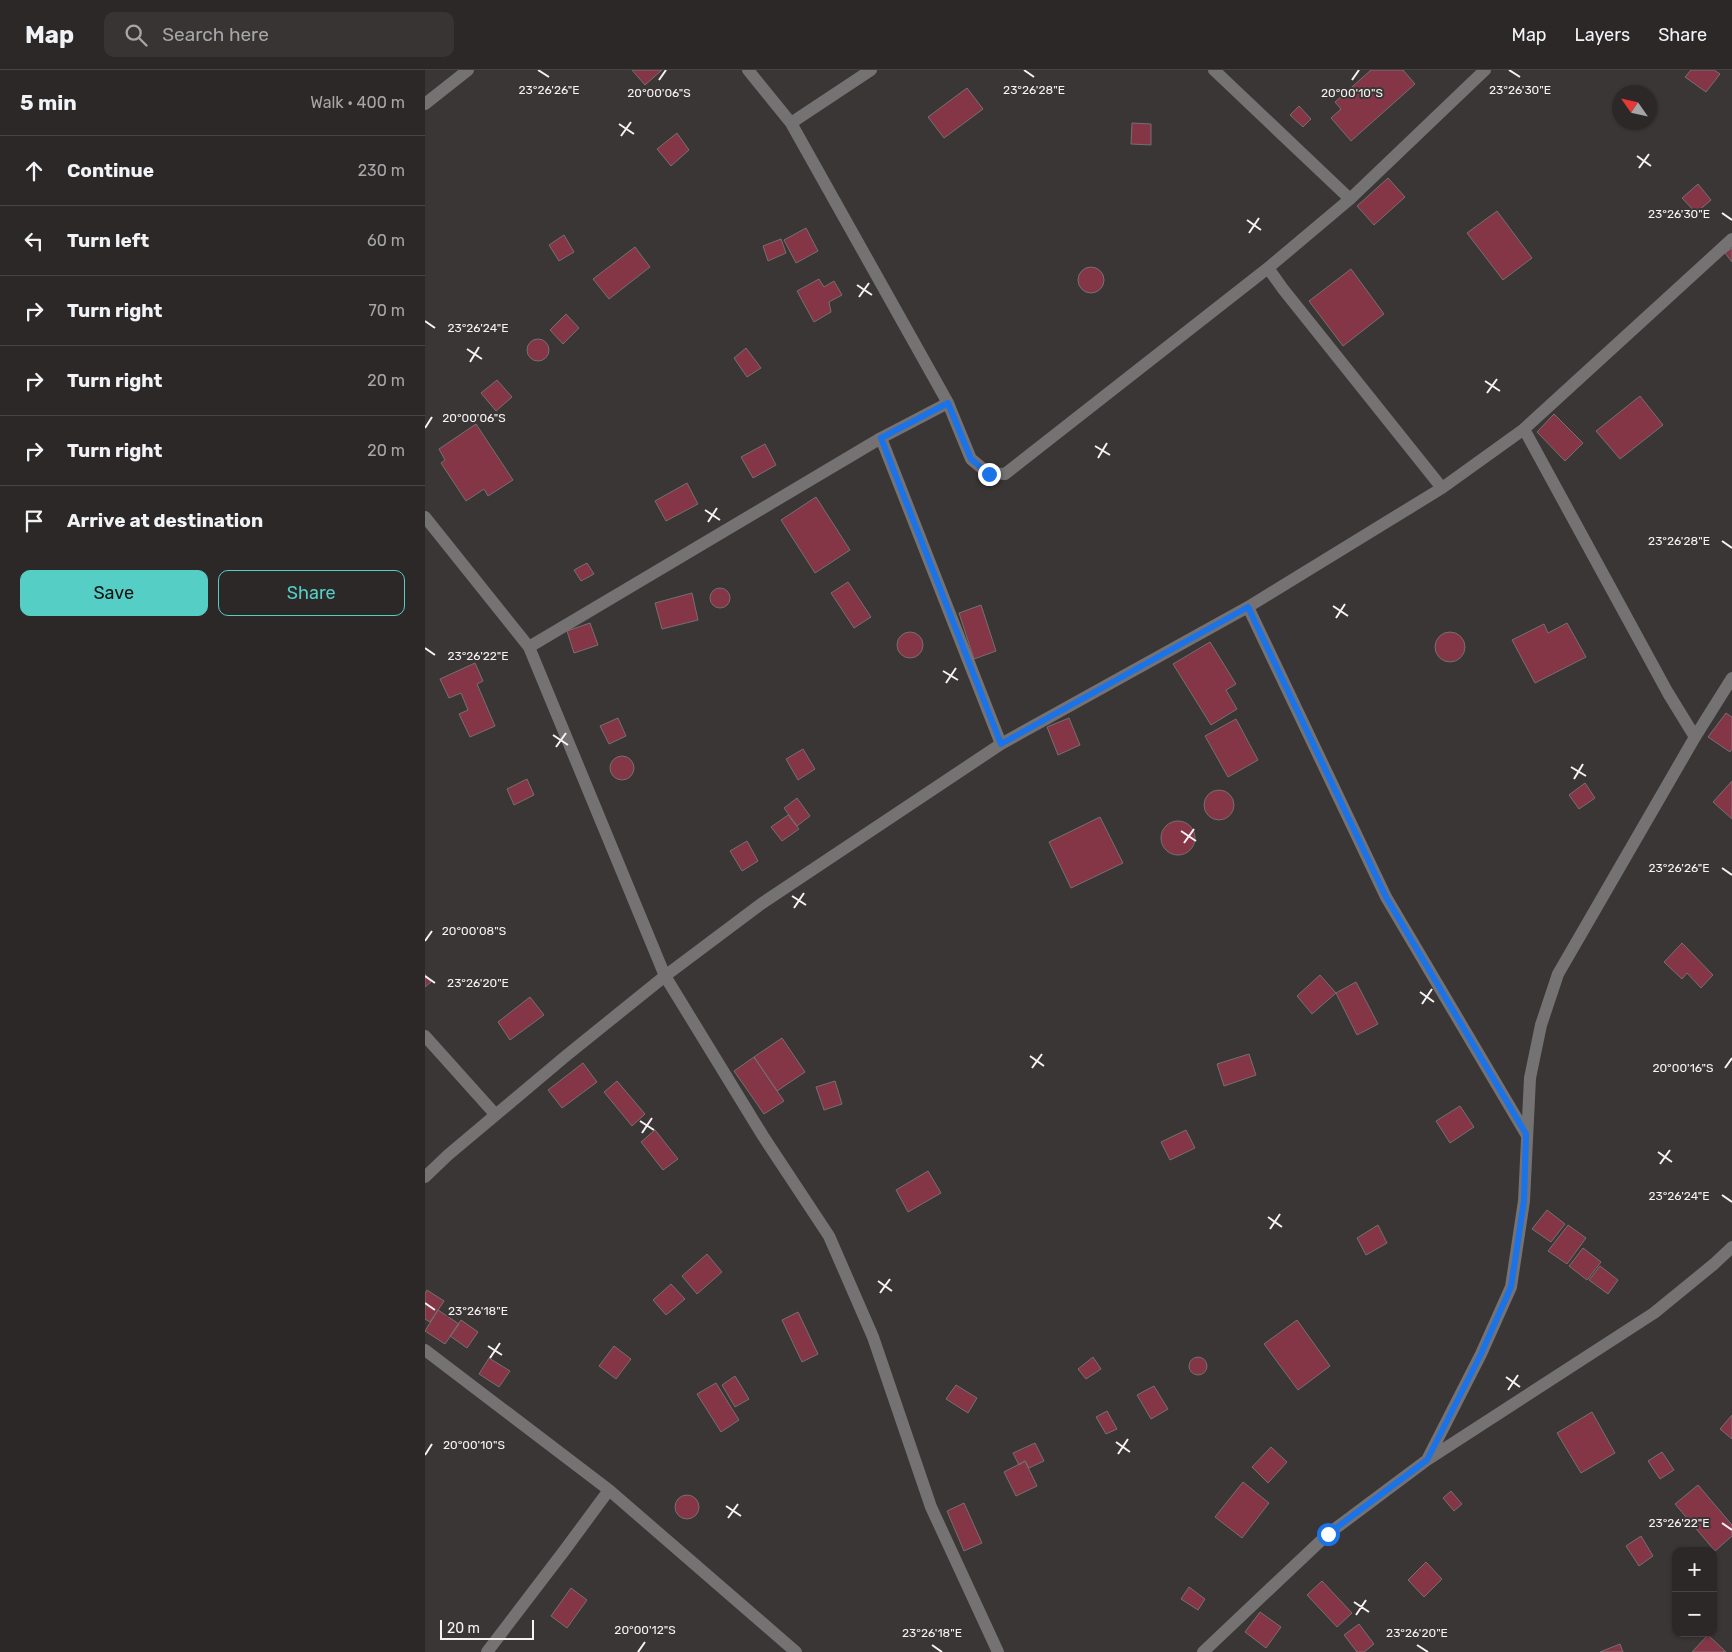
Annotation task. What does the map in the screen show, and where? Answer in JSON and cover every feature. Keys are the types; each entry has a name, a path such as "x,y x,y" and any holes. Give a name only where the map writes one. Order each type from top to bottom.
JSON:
{"street":[{"path":"425,104 467,70"},
{"path":"748,70 791,122 948,403 971,459 989,474 1005,474 1268,268 1350,200 1485,70"},
{"path":"791,122 871,70"},
{"path":"1214,70 1350,200"},
{"path":"425,1177 448,1154 495,1114 665,976 761,904 1001,744 1248,607 1442,488 1524,429 1732,239"},
{"path":"1268,268 1442,488"},
{"path":"529,647 881,438 948,403"},
{"path":"1524,429 1668,693 1695,737"},
{"path":"881,438 1001,744"},
{"path":"425,517 529,647 665,976 763,1136 829,1236 873,1336 931,1506 998,1652"},
{"path":"1248,607 1386,897 1526,1134"},
{"path":"1427,1460 1481,1354 1511,1287 1524,1201 1530,1078 1541,1025 1558,974 1695,737 1732,678"},
{"path":"425,1036 495,1114"},
{"path":"1203,1652 1328,1534 1427,1460 1654,1313 1732,1248"},
{"path":"425,1350 609,1490 796,1652"},
{"path":"487,1652 565,1551 609,1490"}],"building":[{"path":"632,70 662,70 645,85"},
{"path":"1371,70 1403,70 1415,84 1351,141 1331,118 1341,109 1335,102"},
{"path":"1691,70 1714,70 1720,74 1706,92 1685,77"},
{"path":"967,88 983,109 944,138 928,117"},
{"path":"1299,106 1311,119 1303,127 1290,115"},
{"path":"1132,123 1151,124 1151,145 1131,144"},
{"path":"677,133 689,150 671,166 657,149"},
{"path":"1388,178 1405,197 1374,225 1357,206"},
{"path":"1698,184 1711,200 1696,213 1682,198"},
{"path":"1497,211 1532,258 1503,280 1467,233"},
{"path":"806,228 818,251 796,263 784,240"},
{"path":"564,235 574,252 559,261 549,245"},
{"path":"781,239 786,253 768,261 763,246"},
{"path":"635,247 650,267 609,299 593,279"},
{"path":"1732,248 1732,262 1725,253"},
{"path":"1091,267 1101,270 1104,280 1101,290 1091,293 1081,290 1078,280 1081,270"},
{"path":"1351,269 1384,314 1343,346 1309,301"},
{"path":"819,279 824,287 834,281 842,295 829,302 831,312 814,322 797,291"},
{"path":"566,314 579,328 563,344 550,330"},
{"path":"534,339 542,339 549,346 549,354 542,361 534,361 527,354 527,346"},
{"path":"746,348 761,368 747,377 734,358"},
{"path":"497,380 512,397 496,411 481,393"},
{"path":"1640,396 1663,425 1620,459 1596,431"},
{"path":"1554,414 1583,443 1565,461 1537,432"},
{"path":"476,424 513,480 488,496 484,489 466,501 441,463 445,460 439,449"},
{"path":"765,444 776,465 753,478 741,457"},
{"path":"687,483 698,504 666,521 655,501"},
{"path":"816,497 850,550 815,573 781,520"},
{"path":"587,563 594,574 581,581 574,570"},
{"path":"848,582 871,617 854,628 831,593"},
{"path":"716,588 724,588 730,594 730,602 724,608 716,608 710,602 710,594"},
{"path":"692,593 698,620 662,629 655,603"},
{"path":"981,605 996,651 974,659 959,613"},
{"path":"590,623 598,645 574,653 567,631"},
{"path":"1567,623 1586,657 1535,683 1512,640 1544,624 1548,633"},
{"path":"910,632 919,636 923,645 919,654 910,658 901,654 897,645 901,636"},
{"path":"1450,632 1461,636 1465,647 1461,658 1450,662 1439,658 1435,647 1439,636"},
{"path":"1210,642 1236,684 1226,690 1237,709 1211,725 1173,664"},
{"path":"475,663 483,681 477,684 495,726 470,737 459,714 468,710 461,693 449,698 440,679"},
{"path":"1726,713 1732,717 1732,749 1730,752 1708,737"},
{"path":"618,718 626,736 609,744 600,726"},
{"path":"1069,718 1080,745 1058,755 1047,727"},
{"path":"1236,719 1258,760 1228,777 1205,736"},
{"path":"803,749 815,769 798,780 786,759"},
{"path":"622,756 630,760 634,768 630,776 622,780 614,776 610,768 614,760"},
{"path":"527,779 534,795 514,805 507,789"},
{"path":"1732,781 1732,819 1713,802"},
{"path":"1585,783 1595,798 1579,809 1569,795"},
{"path":"1219,790 1230,794 1234,805 1230,816 1219,820 1208,816 1204,805 1208,794"},
{"path":"797,798 810,816 797,826 784,808"},
{"path":"788,815 799,829 782,841 771,827"},
{"path":"1100,817 1123,863 1071,888 1049,842"},
{"path":"1178,821 1190,826 1195,838 1190,850 1178,855 1166,850 1161,838 1166,826"},
{"path":"747,841 758,861 742,871 730,851"},
{"path":"1682,943 1713,975 1701,988 1687,973 1682,979 1664,962"},
{"path":"425,974 431,982 425,987"},
{"path":"1320,975 1336,993 1312,1014 1297,996"},
{"path":"1356,982 1378,1024 1357,1035 1336,993"},
{"path":"530,997 544,1015 510,1040 498,1022"},
{"path":"782,1038 805,1072 777,1091 754,1057"},
{"path":"1249,1054 1256,1075 1224,1086 1217,1064"},
{"path":"754,1057 784,1101 764,1114 734,1071"},
{"path":"583,1063 597,1082 562,1108 548,1090"},
{"path":"617,1081 645,1114 632,1126 604,1092"},
{"path":"835,1081 842,1104 824,1110 816,1087"},
{"path":"1460,1106 1474,1127 1450,1143 1436,1121"},
{"path":"655,1130 678,1159 663,1170 641,1142"},
{"path":"1186,1130 1195,1148 1170,1160 1161,1142"},
{"path":"928,1171 941,1193 908,1212 896,1190"},
{"path":"1547,1210 1565,1224 1551,1242 1532,1229"},
{"path":"1378,1225 1387,1243 1366,1255 1357,1238"},
{"path":"1568,1225 1586,1238 1567,1264 1548,1251"},
{"path":"1583,1248 1601,1262 1587,1280 1569,1266"},
{"path":"707,1254 722,1272 697,1294 682,1276"},
{"path":"1600,1266 1618,1280 1608,1294 1589,1280"},
{"path":"671,1284 685,1299 666,1315 653,1300"},
{"path":"427,1290 444,1301 430,1322 425,1319 425,1294"},
{"path":"438,1310 459,1324 445,1344 425,1331"},
{"path":"798,1312 818,1354 802,1362 782,1320"},
{"path":"461,1320 478,1332 467,1348 450,1336"},
{"path":"1297,1320 1330,1366 1298,1390 1264,1344"},
{"path":"614,1346 631,1359 616,1379 599,1366"},
{"path":"1093,1357 1101,1369 1086,1379 1078,1369"},
{"path":"1198,1357 1204,1360 1207,1366 1204,1372 1198,1375 1192,1372 1189,1366 1192,1360"},
{"path":"489,1358 510,1371 499,1387 479,1374"},
{"path":"735,1376 749,1399 735,1407 722,1385"},
{"path":"716,1383 739,1420 721,1432 697,1394"},
{"path":"956,1385 977,1398 968,1413 946,1399"},
{"path":"1154,1386 1168,1409 1151,1419 1137,1395"},
{"path":"1107,1411 1117,1429 1106,1434 1096,1417"},
{"path":"1592,1412 1615,1453 1581,1473 1557,1433"},
{"path":"1732,1415 1732,1439 1720,1429"},
{"path":"1035,1443 1044,1461 1029,1468 1025,1461 1019,1465 1013,1453"},
{"path":"1271,1447 1287,1462 1268,1483 1252,1467"},
{"path":"1662,1452 1674,1470 1660,1479 1648,1461"},
{"path":"1025,1461 1037,1486 1016,1496 1004,1472"},
{"path":"1243,1482 1269,1503 1242,1538 1215,1517"},
{"path":"1698,1485 1732,1525 1732,1536 1717,1549 1717,1547 1712,1547 1675,1504"},
{"path":"1451,1491 1462,1504 1454,1511 1443,1498"},
{"path":"687,1495 692,1496 698,1502 698,1512 692,1518 687,1519 682,1518 676,1512 675,1507 676,1502 682,1496"},
{"path":"964,1503 982,1543 964,1551 947,1511"},
{"path":"1641,1536 1653,1556 1639,1566 1626,1546"},
{"path":"1426,1562 1442,1579 1424,1597 1408,1580"},
{"path":"1322,1581 1352,1613 1337,1627 1307,1595"},
{"path":"1189,1587 1205,1599 1198,1610 1181,1599"},
{"path":"571,1588 587,1600 567,1628 551,1616"},
{"path":"1260,1612 1281,1627 1266,1648 1245,1632"},
{"path":"1359,1624 1374,1644 1364,1652 1357,1652 1344,1635"},
{"path":"1706,1637 1710,1637 1726,1652 1692,1652"},
{"path":"1620,1644 1623,1652 1600,1652"}],"route":[{"path":"989,474 971,459 948,403 881,438 1001,744 1248,607 1386,897 1526,1134 1524,1201 1511,1287 1481,1354 1427,1460 1328,1534"}]}
